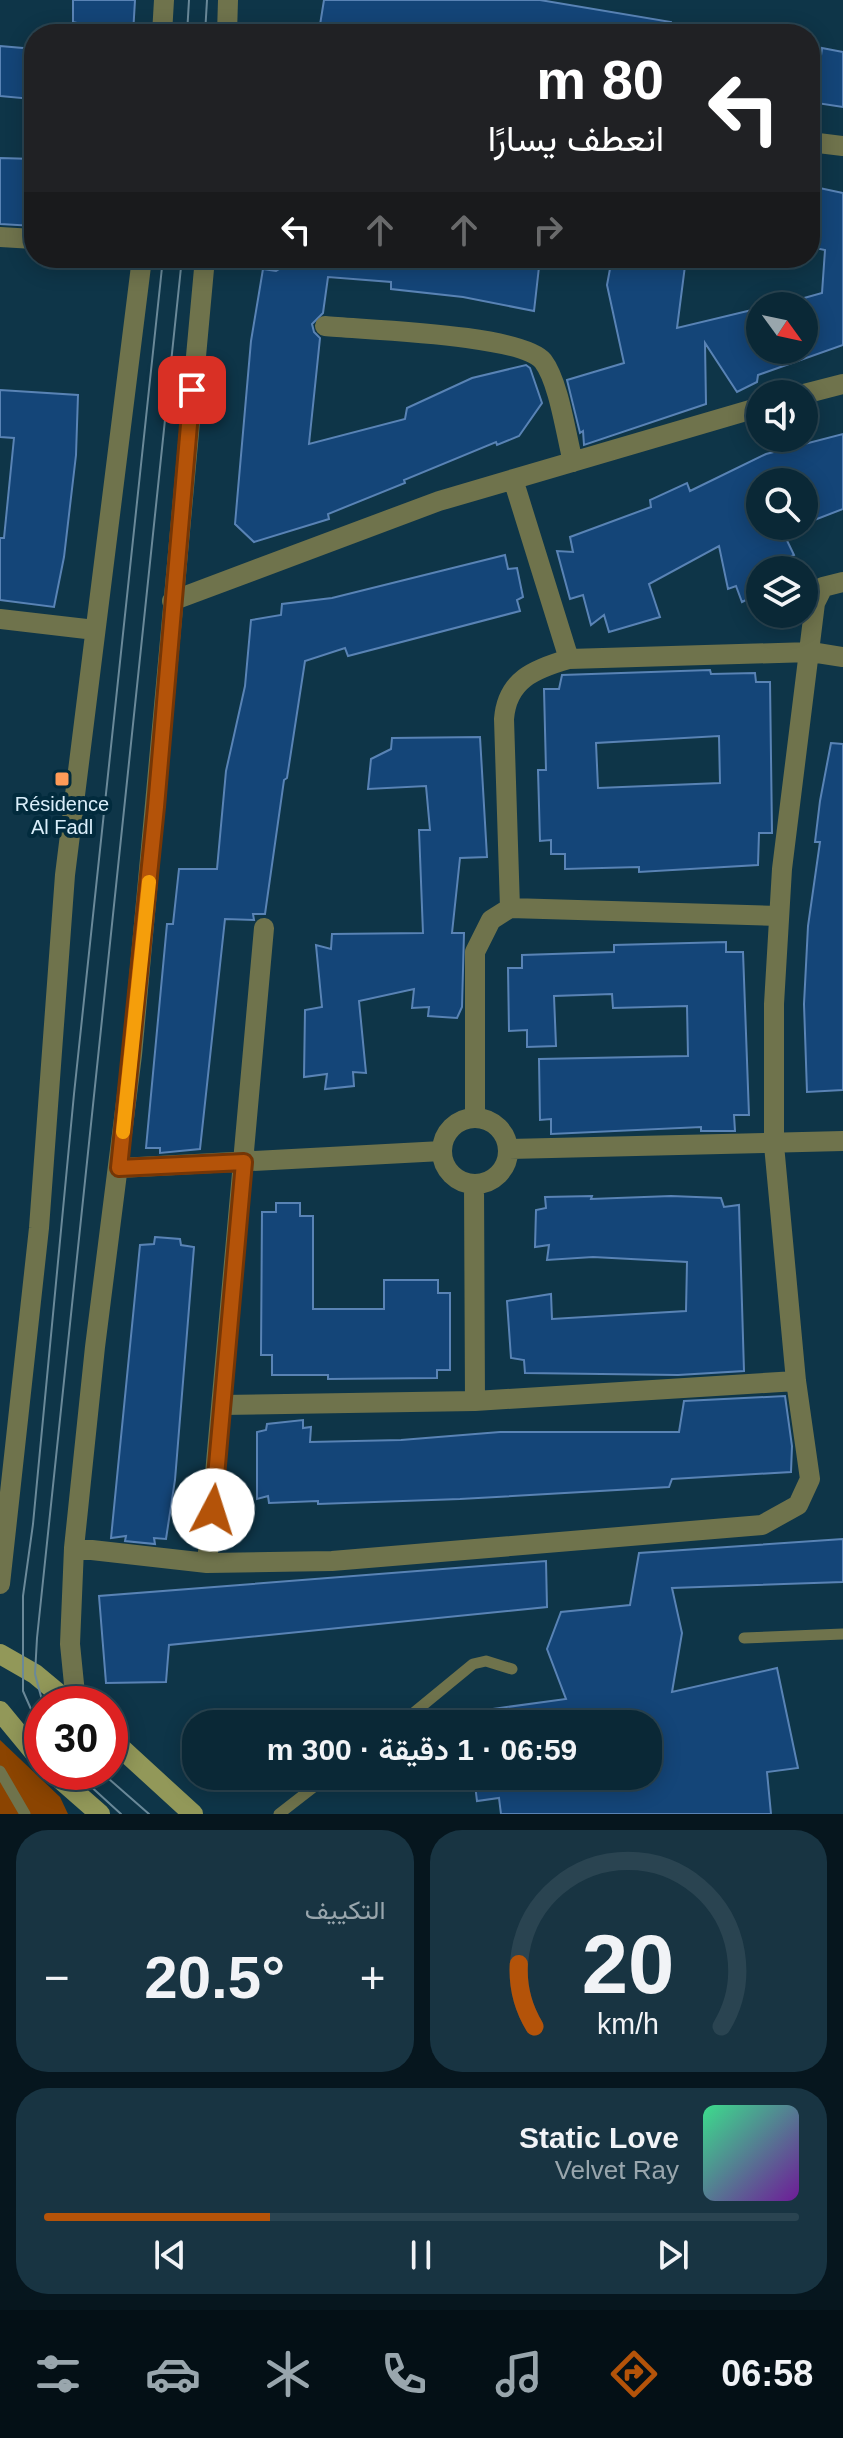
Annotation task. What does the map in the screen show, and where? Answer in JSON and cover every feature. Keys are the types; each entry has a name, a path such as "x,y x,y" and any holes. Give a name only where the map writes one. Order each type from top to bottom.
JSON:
{"street":[{"path":"163,24 164,0"},
{"path":"227,24 228,0"},
{"path":"820,143 843,146"},
{"path":"0,237 24,238"},
{"path":"0,1584 39,1228 56,954 95,630 116,490 141,268"},
{"path":"73,1686 70,1644 74,1548 95,1347 119,1168 156,807 204,268"},
{"path":"325,326 491,341 530,351 548,369 573,462"},
{"path":"818,390 843,384"},
{"path":"172,601 388,519 746,411"},
{"path":"513,479 569,659"},
{"path":"74,1548 207,1563 332,1561 762,1525 798,1505 810,1479 796,1381 774,1145 778,916 817,594 827,584 843,582"},
{"path":"0,619 95,630"},
{"path":"510,908 505,703 517,683 545,666 569,659 811,652 843,657"},
{"path":"475,1118 475,952 491,920 510,908 778,916"},
{"path":"207,1563 264,928"},
{"path":"475,1118 498,1126 509,1149 499,1174 474,1184 464,1183 448,1170 442,1151 448,1131 465,1119 475,1118"},
{"path":"509,1149 843,1141"},
{"path":"119,1168 442,1151"},
{"path":"474,1184 475,1401"},
{"path":"222,1405 475,1401 796,1381"},
{"path":"0,1654 51,1686"},
{"path":"0,1711 24,1740"},
{"path":"128,1754 193,1814"},
{"path":"73,1790 100,1814"}],"lane":[{"path":"744,1638 843,1634"},
{"path":"417,1710 473,1664 486,1661 512,1669"},
{"path":"0,1771 25,1814"},
{"path":"279,1814 310,1790"}],"shaded area":[{"path":"0,1740 24,1763 24,1790 53,1790 60,1797 68,1814 0,1814"}],"building":[{"path":"73,0 135,0 134,24 73,22"},
{"path":"324,0 540,0 671,22 671,24 320,24"},
{"path":"0,46 24,48 24,98 0,96"},
{"path":"822,48 843,52 843,107 820,104"},
{"path":"0,158 24,159 24,225 0,224"},
{"path":"820,188 843,193 843,345 818,354 818,294 822,293 825,250 820,249"},
{"path":"281,268 539,268 534,311 463,297 391,289 391,282 328,277 323,313 312,324 320,338 309,444 405,419 407,408 472,378 526,365 530,368 542,403 519,436 497,445 496,442 404,480 405,483 328,514 329,519 254,542 235,524 251,341 263,269 276,271"},
{"path":"610,268 685,268 677,328 746,311 746,364 789,364 758,375 757,380 746,380 746,388 737,392 705,343 706,404 584,445 583,431 580,433 567,380 624,363 607,285"},
{"path":"0,390 78,395 76,455 64,557 54,607 0,600 0,538 4,538 14,438 0,437"},
{"path":"843,434 843,509 818,519 818,468 746,468 746,540 787,540 794,555 746,556 746,600 742,602 736,586 728,589 719,546 649,584 660,617 609,632 604,615 591,625 583,595 570,599 557,551 573,552 570,537 651,507 650,500 687,483 690,491 766,454 818,452 818,440"},
{"path":"505,555 508,569 517,568 523,597 517,600 520,611 348,656 345,648 305,661 265,914 253,914 254,920 225,919 200,1149 160,1153 160,1148 146,1148 167,924 173,924 179,869 217,869 226,771 245,686 251,620 281,615 282,604 332,598"},
{"path":"710,670 711,674 755,673 756,682 770,682 772,833 759,833 758,865 639,872 639,867 565,869 565,854 551,854 551,840 540,841 538,770 546,770 544,689 559,689 562,675","holes":["719,736 720,783 598,788 596,743"]},
{"path":"480,737 487,857 460,858 452,933 464,933 462,1007 457,1018 428,1016 429,1007 412,1008 414,989 359,1001 366,1073 353,1072 354,1086 325,1089 327,1074 304,1077 305,1010 322,1007 316,945 331,949 332,934 423,933 419,830 430,830 426,786 368,789 371,759 391,749 392,738"},
{"path":"831,743 843,744 843,1090 807,1092 804,1004 808,926 820,842 815,842 820,801"},
{"path":"726,942 726,952 743,952 749,1115 734,1115 735,1131 701,1131 701,1127 551,1134 551,1119 540,1120 539,1059 688,1056 687,1006 613,1008 612,994 554,996 556,1046 527,1047 527,1030 509,1031 508,968 522,968 522,955 614,952 614,945"},
{"path":"592,1196 591,1199 721,1198 724,1207 739,1205 744,1371 678,1375 525,1373 524,1360 511,1358 507,1301 551,1294 552,1319 686,1311 687,1262 593,1257 547,1260 549,1245 535,1247 536,1210 546,1208 545,1197"},
{"path":"276,1203 300,1203 300,1216 313,1216 313,1309 384,1309 384,1280 438,1280 438,1293 450,1293 450,1370 437,1370 437,1378 328,1379 328,1375 272,1375 272,1355 261,1355 262,1212 276,1212"},
{"path":"155,1237 180,1239 181,1245 194,1247 175,1480 166,1539 154,1538 155,1544 125,1541 126,1536 111,1538 140,1245 154,1244"},
{"path":"785,1396 792,1446 791,1472 672,1479 669,1487 460,1499 318,1504 318,1501 269,1503 268,1496 257,1499 257,1432 266,1430 267,1424 303,1420 303,1428 311,1427 310,1442 401,1440 500,1432 679,1432 684,1401"},
{"path":"843,1539 843,1582 672,1588 682,1633 672,1692 777,1668 798,1768 767,1772 771,1814 501,1814 499,1798 477,1801 476,1790 662,1790 662,1710 485,1710 566,1699 547,1649 561,1612 630,1605 639,1553"},
{"path":"546,1561 547,1607 169,1645 166,1682 106,1683 99,1596"}],"tram line":[{"path":"188,24 189,0"},
{"path":"206,24 207,0"},
{"path":"24,1693 23,1596 33,1524 74,1094 162,268"},
{"path":"38,1686 35,1674 37,1638 181,268"},
{"path":"95,1790 121,1814"},
{"path":"122,1790 149,1814"}],"slow traffic":[{"path":"123,1132 149,882"}],"place":[{"name":"Résidence Al Fadl","path":"62,779"}],"route":[{"path":"192,390 156,807 119,1168 244,1162 213,1510"}]}
